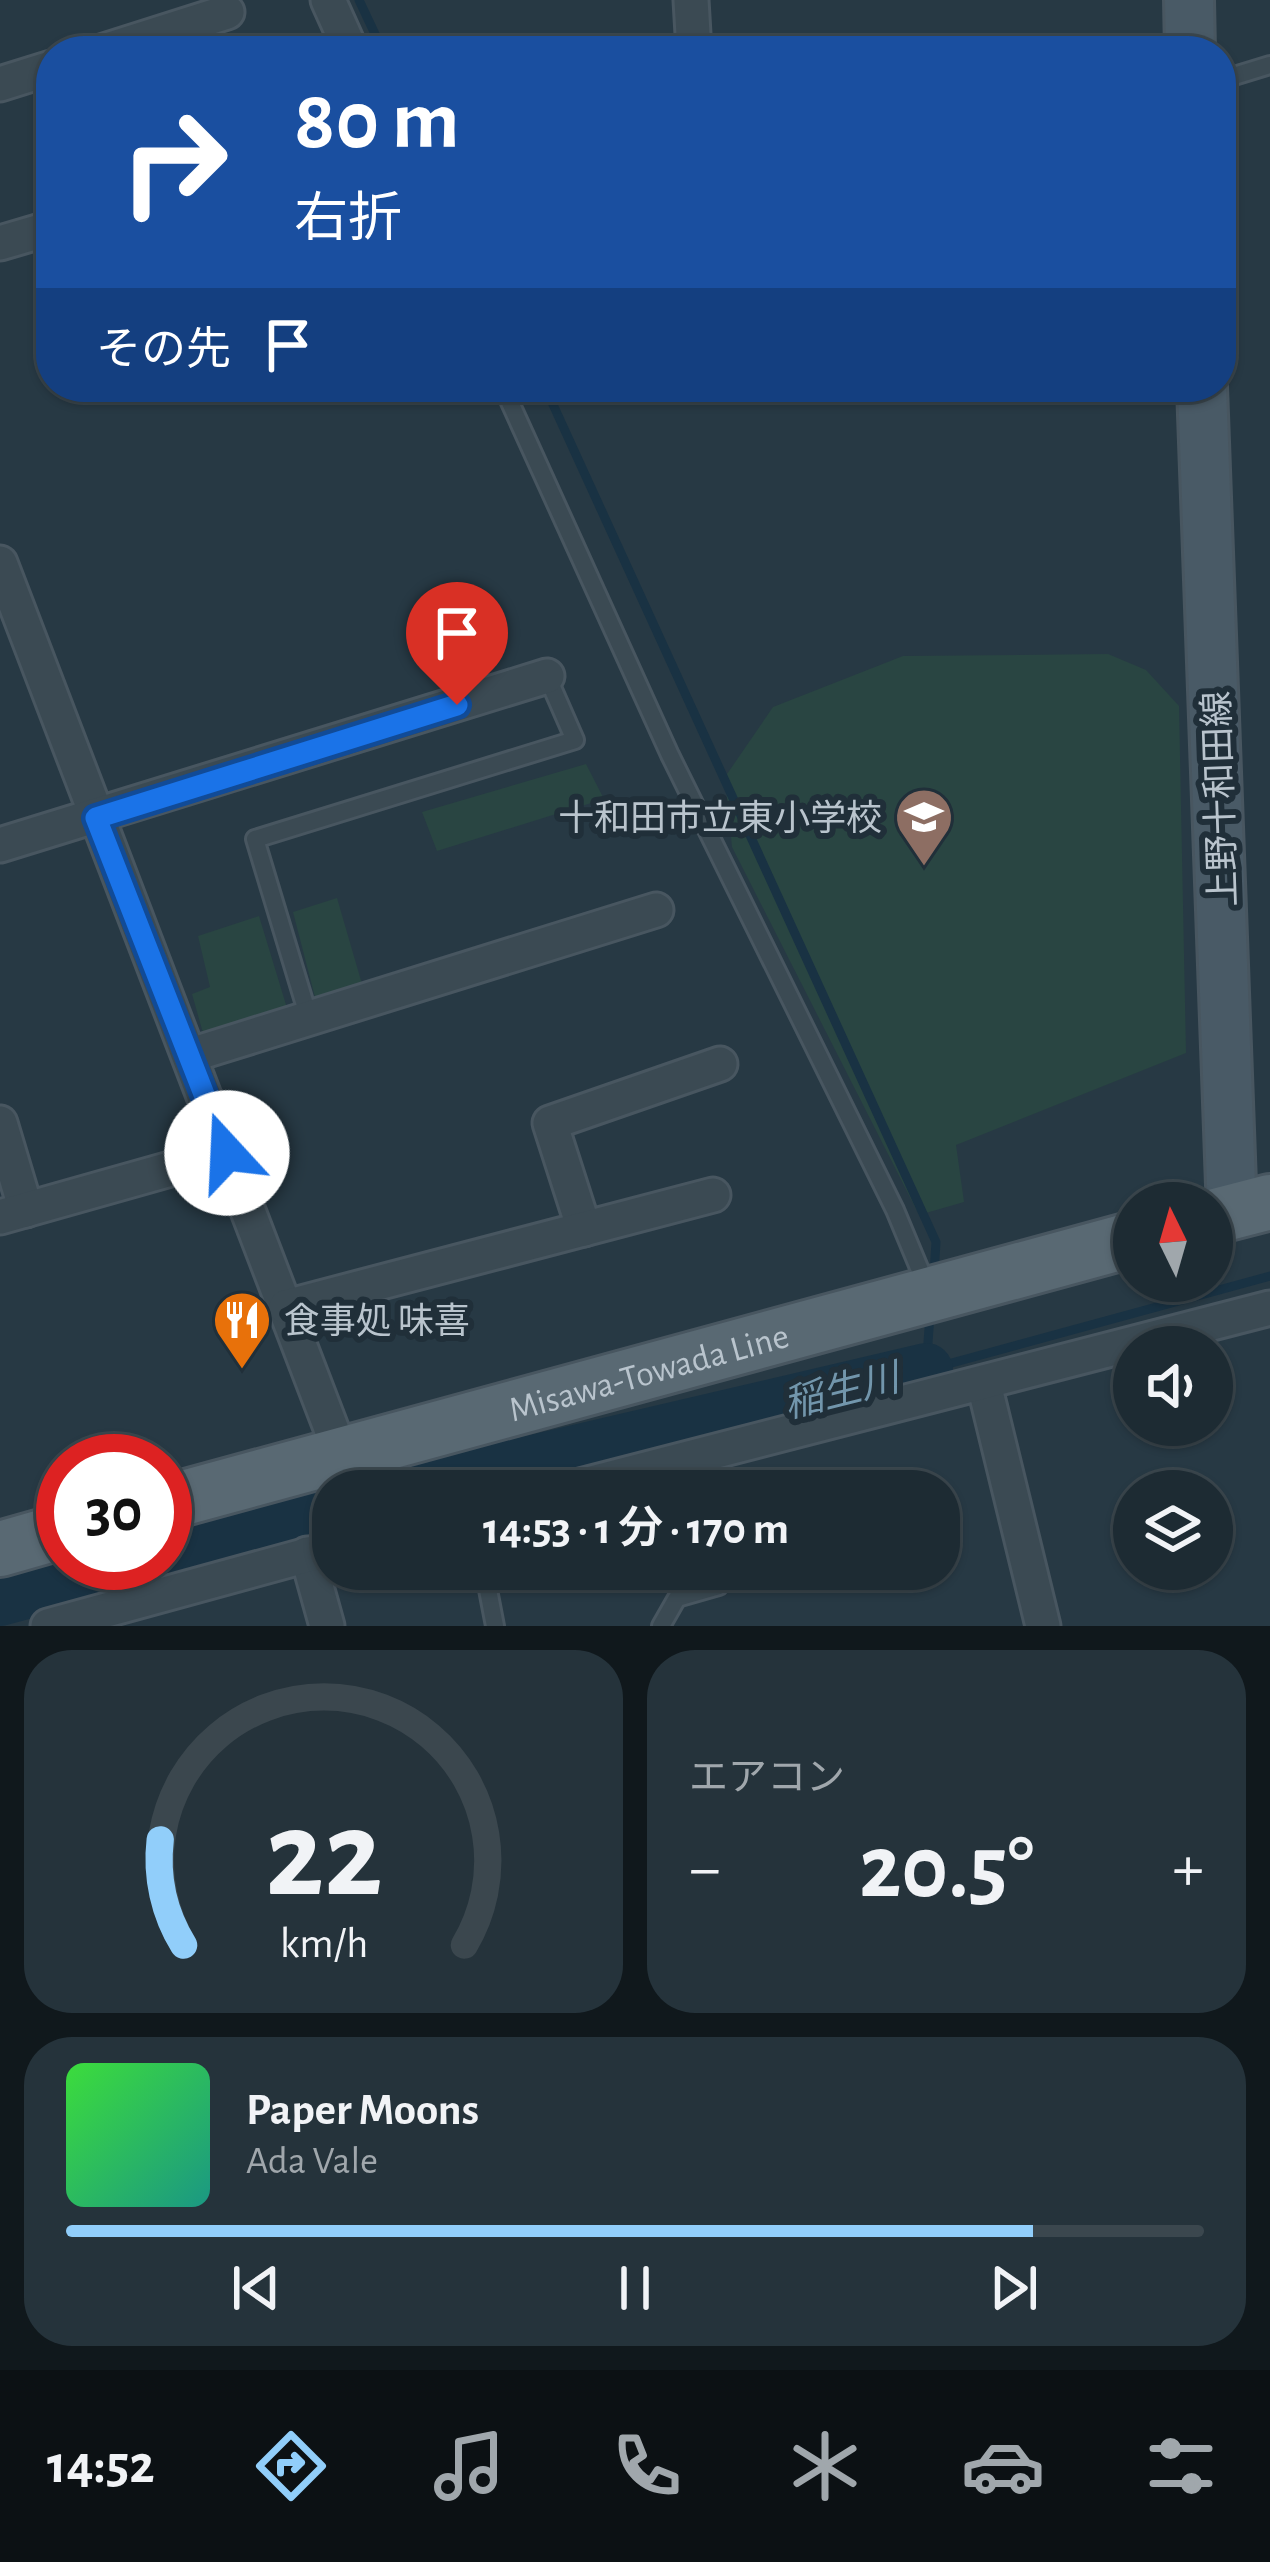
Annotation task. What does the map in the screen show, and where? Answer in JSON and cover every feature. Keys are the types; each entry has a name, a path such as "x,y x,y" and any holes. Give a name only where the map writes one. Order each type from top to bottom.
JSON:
{"main road":[{"path":"1189,0 1190,36"},
{"name":"上野十和田線","path":"1203,402 1238,1210"},
{"name":"Misawa-Towada Line","path":"192,1495 1113,1245"},
{"path":"0,1549 36,1539"}],"street":[{"path":"328,0 344,36"},
{"path":"691,0 693,36"},
{"path":"151,36 227,12"},
{"path":"0,84 36,73"},
{"path":"0,243 36,232"},
{"path":"0,563 341,1454"},
{"path":"0,845 548,676"},
{"path":"191,1055 656,910"},
{"path":"584,1229 550,1123 720,1064"},
{"path":"0,1124 13,1214 227,1153"},
{"path":"286,1307 713,1195"},
{"path":"643,1470 1270,1308"},
{"path":"984,1384 1043,1626"},
{"path":"47,1626 312,1553"},
{"path":"324,1590 327,1626"}],"lane":[{"path":"1236,75 1270,65"},
{"path":"510,402 670,755 895,1210 931,1297"},
{"path":"309,1018 255,839 575,740 548,676"},
{"path":"694,1457 697,1470"},
{"path":"488,1590 495,1626"},
{"path":"661,1626 676,1598 705,1590"}],"green space":[{"path":"1108,654 1146,670 1179,706 1186,1053 956,1145 964,1202 919,1215 732,847 725,777 773,707 903,656"},
{"path":"586,764 604,799 437,851 422,812"},
{"path":"337,898 362,984 316,1001 293,912"},
{"path":"259,916 287,1008 203,1033 192,994 210,987 198,936"}],"waterway":[{"path":"359,0 376,36"},
{"path":"552,402 936,1242 934,1274"},
{"name":"稲生川","path":"930,1315 926,1370 1270,1276"},
{"name":"稲生川","path":"499,1470 926,1370"},
{"name":"稲生川","path":"192,1548 312,1516"},
{"name":"稲生川","path":"0,1599 36,1589"}],"place":[{"name":"十和田市立東小学校","path":"924,868"},
{"name":"食事処 味喜","path":"242,1371"}],"route":[{"path":"227,1153 96,818 457,705"}]}
